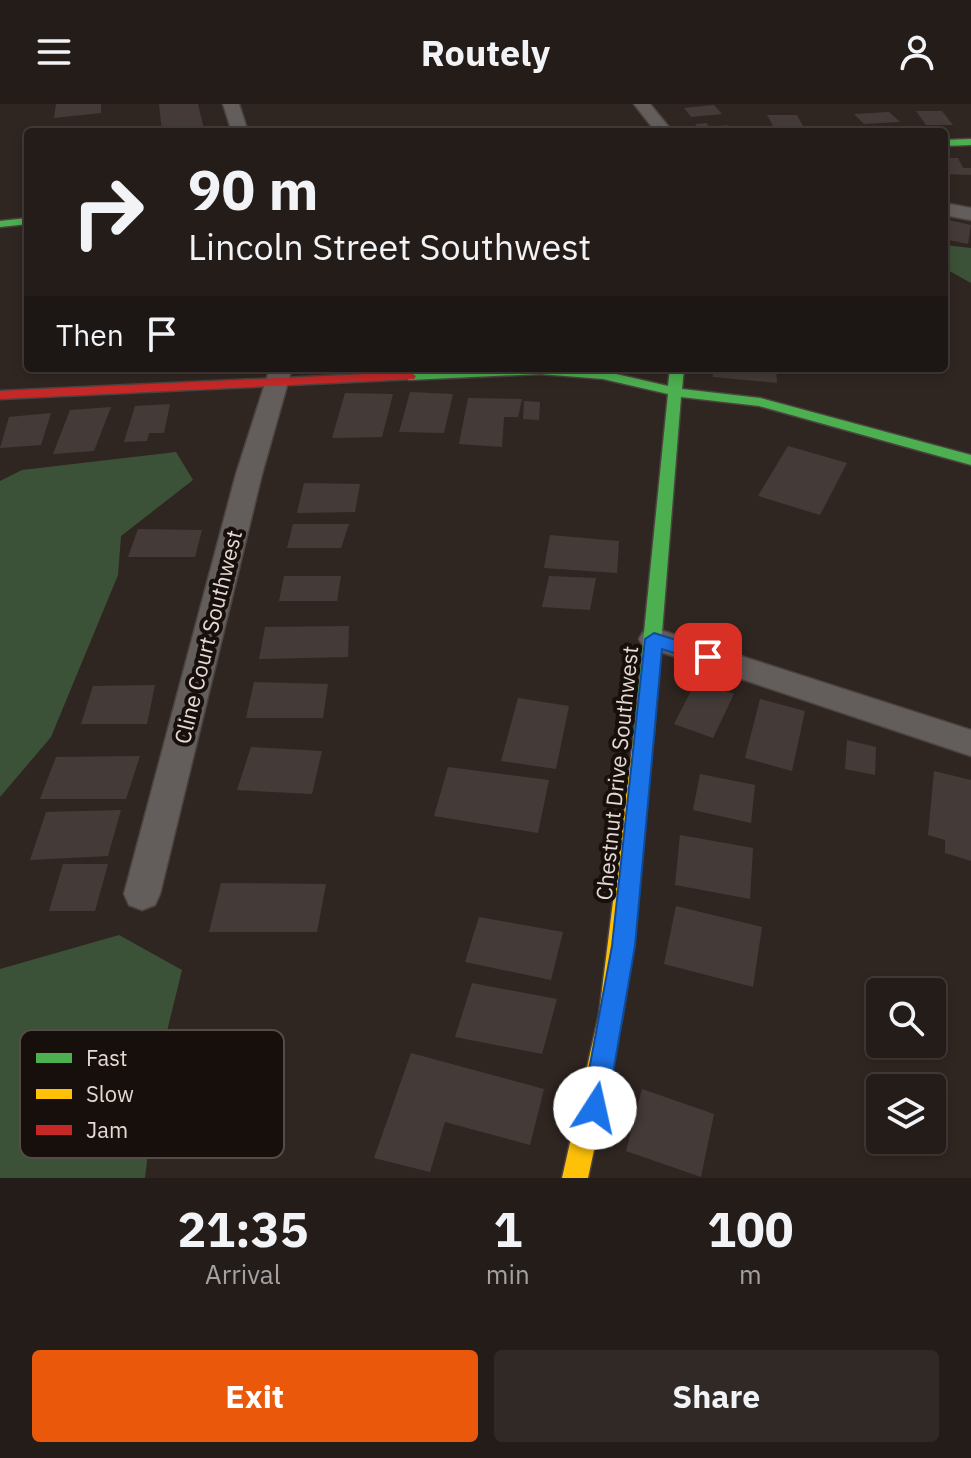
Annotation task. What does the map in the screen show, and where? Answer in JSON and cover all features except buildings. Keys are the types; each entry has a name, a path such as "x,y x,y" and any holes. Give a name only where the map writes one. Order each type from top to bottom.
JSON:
{"street":[{"path":"231,104 239,128"},
{"path":"642,104 662,128"},
{"path":"948,143 971,142"},
{"path":"948,210 971,214"},
{"path":"0,224 24,221"},
{"path":"0,395 279,375 436,372"},
{"path":"565,372 603,375 675,392 760,402 971,460"},
{"name":"Chestnut Drive Southwest","path":"575,1178 595,1108 623,946 667,527 677,372"},
{"name":"Cline Court Southwest","path":"142,894 249,474 279,375"},
{"path":"654,639 971,743"}],"green space":[{"path":"948,245 971,248 971,283 948,270"},
{"path":"176,452 193,480 121,536 118,575 51,737 0,797 0,481 22,470"},
{"path":"119,935 182,970 167,1030 20,1030 20,1158 147,1158 145,1178 0,1178 0,969"}],"traffic: fast":[{"path":"948,143 971,142"},
{"path":"0,224 24,221"},
{"path":"409,376 496,372"},
{"path":"565,372 603,375 675,392 760,402 971,460"},
{"path":"644,732 677,372"}],"traffic: slow":[{"path":"575,1178 611,1014 644,732"}],"traffic: jam":[{"path":"0,395 409,376"}],"route":[{"path":"595,1108 623,946 654,639 708,657"}]}
